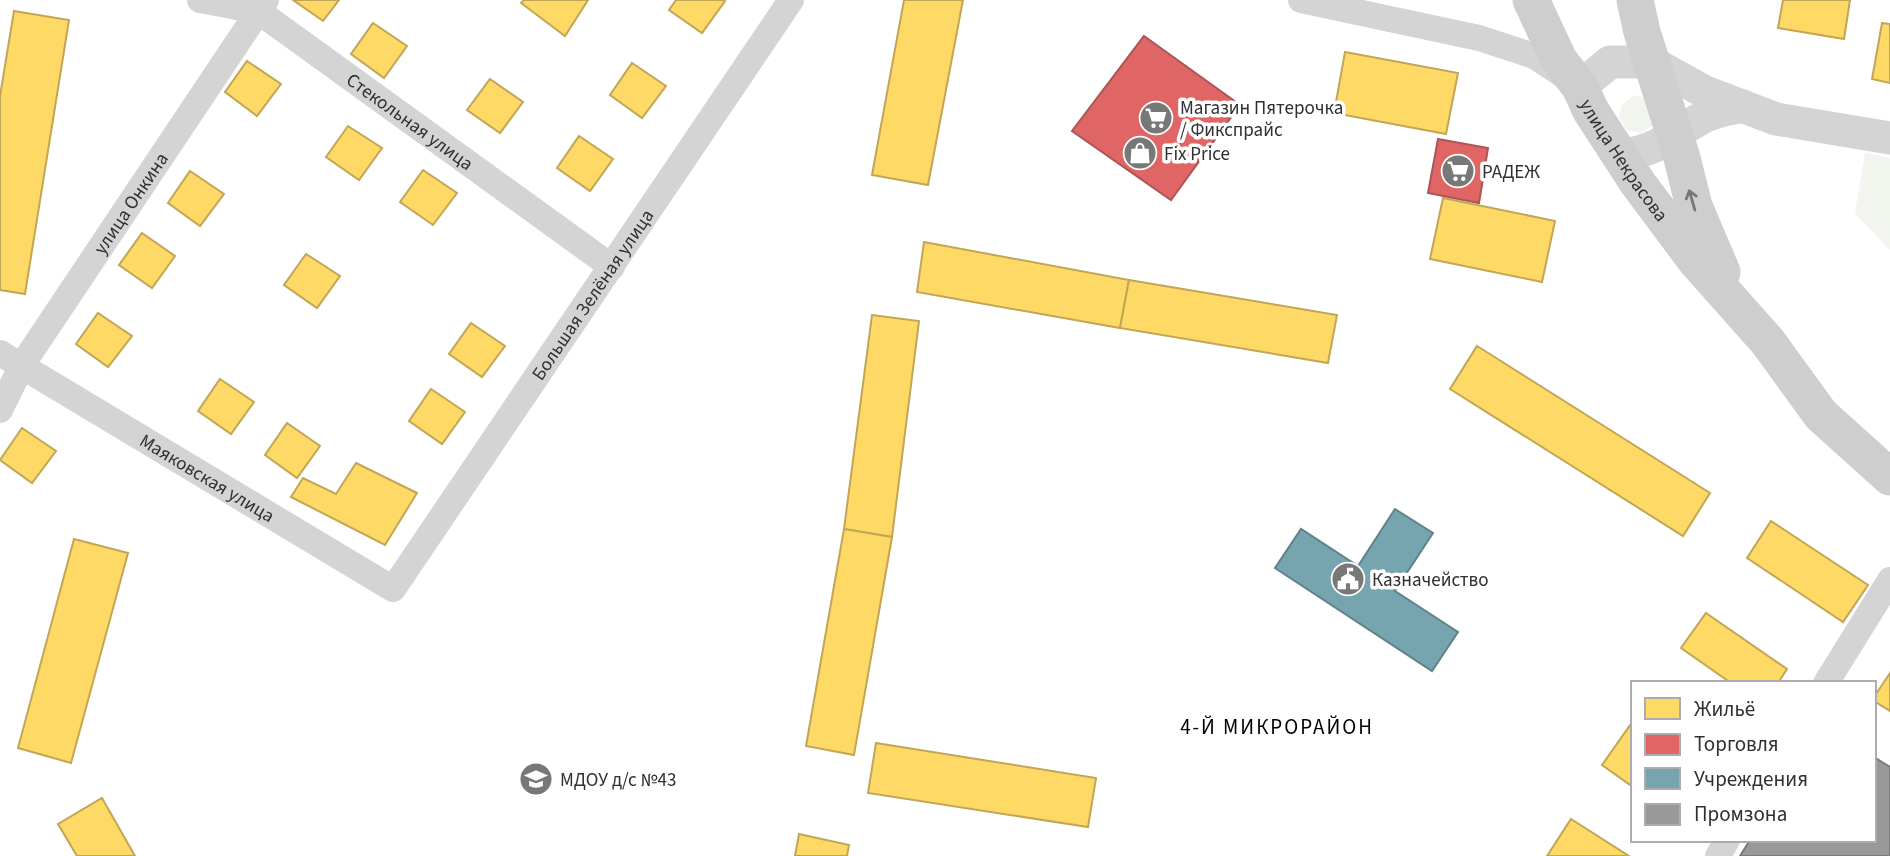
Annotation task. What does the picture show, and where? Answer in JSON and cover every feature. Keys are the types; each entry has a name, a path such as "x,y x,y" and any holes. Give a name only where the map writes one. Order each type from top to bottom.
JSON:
{"main road":[{"name":"улица Некрасова","path":"1531,0 1559,60 1580,87 1591,111 1696,261 1739,307 1821,415 1890,477"},
{"name":"улица Некрасова","path":"1635,0 1694,206 1739,307"}],"street":[{"name":"Стекольная улица","path":"200,0 262,5 612,267"},
{"name":"Большая Зелёная улица","path":"393,589 791,0"},
{"path":"1301,0 1479,38 1534,56 1580,87 1610,62 1651,62 1705,92 1776,119 1890,138"},
{"name":"улица Онкина","path":"0,410 11,359 262,5"},
{"path":"1620,156 1643,153 1702,118 1721,110 1743,106"},
{"name":"Маяковская улица","path":"11,359 393,589"},
{"path":"1827,681 1890,580"}],"shaded area":[{"path":"1635,95 1649,99 1654,125 1641,133 1627,130 1619,118 1622,104"},
{"path":"1865,153 1890,158 1890,250 1855,213"}],"building: Жильё":[{"path":"293,0 339,0 323,21"},
{"path":"524,0 588,0 565,36 521,3"},
{"path":"676,0 725,1 702,33 669,10"},
{"path":"904,0 963,0 928,185 872,175"},
{"path":"1783,0 1850,0 1844,39 1778,28"},
{"path":"14,11 69,20 25,294 0,290 0,96"},
{"path":"373,23 407,46 384,78 351,54"},
{"path":"1882,23 1890,24 1890,83 1872,79"},
{"path":"1345,52 1458,73 1446,134 1334,113"},
{"path":"247,61 281,84 257,116 225,92"},
{"path":"632,63 666,86 642,118 610,95"},
{"path":"490,79 523,102 500,133 467,110"},
{"path":"348,126 382,148 359,180 326,157"},
{"path":"579,136 613,159 590,191 557,168"},
{"path":"423,170 457,193 433,225 400,202"},
{"path":"190,171 224,194 200,226 168,203"},
{"path":"1443,198 1555,221 1542,282 1430,259"},
{"path":"142,233 175,256 152,288 119,265"},
{"path":"924,242 1129,280 1120,328 917,292"},
{"path":"306,254 340,276 317,308 284,285"},
{"path":"1129,280 1337,315 1328,363 1120,328"},
{"path":"98,313 132,336 108,367 76,344"},
{"path":"872,315 919,321 892,537 844,529"},
{"path":"471,323 505,346 482,377 449,354"},
{"path":"1477,346 1710,493 1683,536 1450,389"},
{"path":"220,379 254,402 231,434 198,411"},
{"path":"431,389 465,412 442,444 409,421"},
{"path":"287,423 320,446 297,478 265,455"},
{"path":"22,428 56,451 32,483 0,460"},
{"path":"356,463 417,493 385,545 291,497 303,478 336,494"},
{"path":"1771,521 1868,585 1843,622 1747,558"},
{"path":"844,529 892,537 854,755 806,746"},
{"path":"74,539 128,553 71,763 18,748"},
{"path":"1706,613 1787,669 1779,681 1728,681 1681,648"},
{"path":"1890,673 1890,711 1876,702 1876,694"},
{"path":"1631,724 1631,786 1602,765"},
{"path":"876,743 1096,778 1088,827 868,793"},
{"path":"102,798 135,856 77,856 58,824"},
{"path":"1571,819 1629,856 1547,856"},
{"path":"799,834 849,845 847,856 795,856"}],"building: Торговля":[{"name":"Магазин Пятерочка / Фикспрайс","path":"1144,36 1240,105 1171,200 1072,131"},
{"name":"РАДЕЖ","path":"1438,139 1488,148 1479,203 1428,193"}],"building: Учреждения":[{"name":"Казначейство","path":"1395,509 1433,533 1395,591 1458,632 1432,671 1275,568 1301,529 1358,566"}],"building: Промзона":[{"path":"1876,758 1890,767 1890,856 1740,856 1749,842 1876,842"}],"place":[{"name":"Магазин Пятерочка / Фикспрайс","path":"1156,118"},
{"name":"Fix Price","path":"1140,153"},
{"name":"РАДЕЖ","path":"1458,171"},
{"name":"Казначейство","path":"1348,579"},
{"name":"МДОУ д/с №43","path":"536,779"}],"district":[{"name":"4-Й МИКРОРАЙОН","path":"1277,727"}]}
